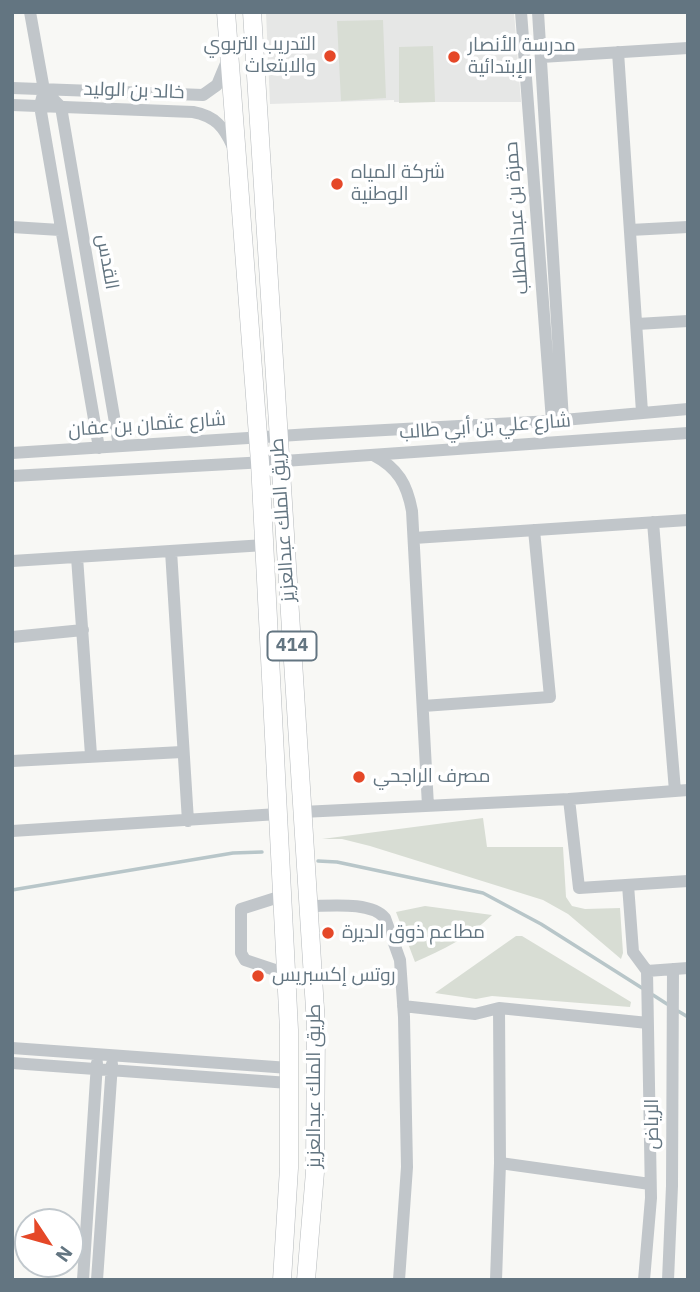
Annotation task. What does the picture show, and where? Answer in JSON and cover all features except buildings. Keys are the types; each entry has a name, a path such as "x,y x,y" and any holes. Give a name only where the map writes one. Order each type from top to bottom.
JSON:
{"highway":[{"name":"طريق الملك عبدالعزيز","path":"226,12 260,462 286,974 289,1168 282,1280"},
{"name":"طريق الملك عبدالعزيز","path":"252,12 281,436 316,1025 315,1172 306,1280"}],"street":[{"name":"القدس","path":"30,12 44,90 40,106 99,447"},
{"name":"حمزة بن عبدالمطلب","path":"521,12 557,421"},
{"name":"حمزة بن عبدالمطلب","path":"537,12 557,421"},
{"path":"541,57 688,48"},
{"path":"618,52 642,412"},
{"name":"خالد بن الوليد","path":"12,88 203,95 217,85 228,54"},
{"path":"44,90 61,107"},
{"name":"خالد بن الوليد","path":"12,105 208,114 227,134 235,151"},
{"name":"القدس","path":"61,107 119,446"},
{"path":"630,230 688,226"},
{"path":"12,227 60,230"},
{"path":"637,324 688,321"},
{"name":"شارع علي بن أبي طالب","path":"281,436 557,421 688,409"},
{"name":"شارع علي بن أبي طالب","path":"282,461 688,433"},
{"name":"شارع عثمان بن عفان","path":"12,453 281,436"},
{"path":"372,454 386,462 404,481 412,511 428,806"},
{"path":"12,476 282,461"},
{"path":"414,538 688,520"},
{"path":"302,812 569,799 681,790 653,522"},
{"path":"423,706 550,697 534,530"},
{"path":"12,561 265,545"},
{"path":"171,551 188,821"},
{"path":"76,557 92,755"},
{"path":"12,637 83,631"},
{"path":"12,761 182,752"},
{"path":"569,799 579,888 688,881"},
{"path":"12,831 278,814"},
{"path":"628,885 633,951 647,971 688,968"},
{"path":"282,896 241,909 240,953 245,960 286,974"},
{"path":"309,906 368,907 380,912 385,918 400,960 407,1167 400,1280"},
{"name":"الرياض","path":"668,1280 673,1186 673,969"},
{"name":"الرياض","path":"644,1280 650,1184 647,971"},
{"path":"403,1006 475,1014 499,1008 648,1023"},
{"path":"496,1280 500,1163 499,1008"},
{"path":"12,1048 97,1062"},
{"path":"12,1063 97,1062 289,1075"},
{"path":"83,1280 97,1062"},
{"path":"97,1280 112,1063"},
{"path":"500,1163 650,1184"},
{"path":"673,1186 688,1188"}],"shaded area":[{"path":"266,12 514,12 521,102 394,100 270,104"},
{"path":"383,20 386,98 341,101 337,21"},
{"path":"433,46 435,102 399,103 399,47"},
{"path":"483,818 487,847 563,847 566,897 572,906 585,909 620,908 623,953 621,959 568,914 543,900 370,846 342,839 322,839"},
{"path":"425,906 492,915 465,936 415,962 396,912"},
{"path":"516,936 522,936 631,1002 630,1007 492,996 476,999 435,993"}],"waterway":[{"path":"12,890 233,853 262,852"},
{"path":"318,861 337,862 483,893 541,924 642,988"},
{"path":"653,995 667,1004"},
{"path":"678,1011 688,1017"}],"place":[{"name":"التدريب التربوي والابتعاث","path":"330,56"},
{"name":"مدرسة الأنصار الإبتدائية","path":"454,57"},
{"name":"شركة المياه الوطنية","path":"337,184"},
{"name":"مصرف الراجحي","path":"359,777"},
{"name":"مطاعم ذوق الديرة","path":"328,933"},
{"name":"روتس إكسبريس","path":"258,976"}]}
